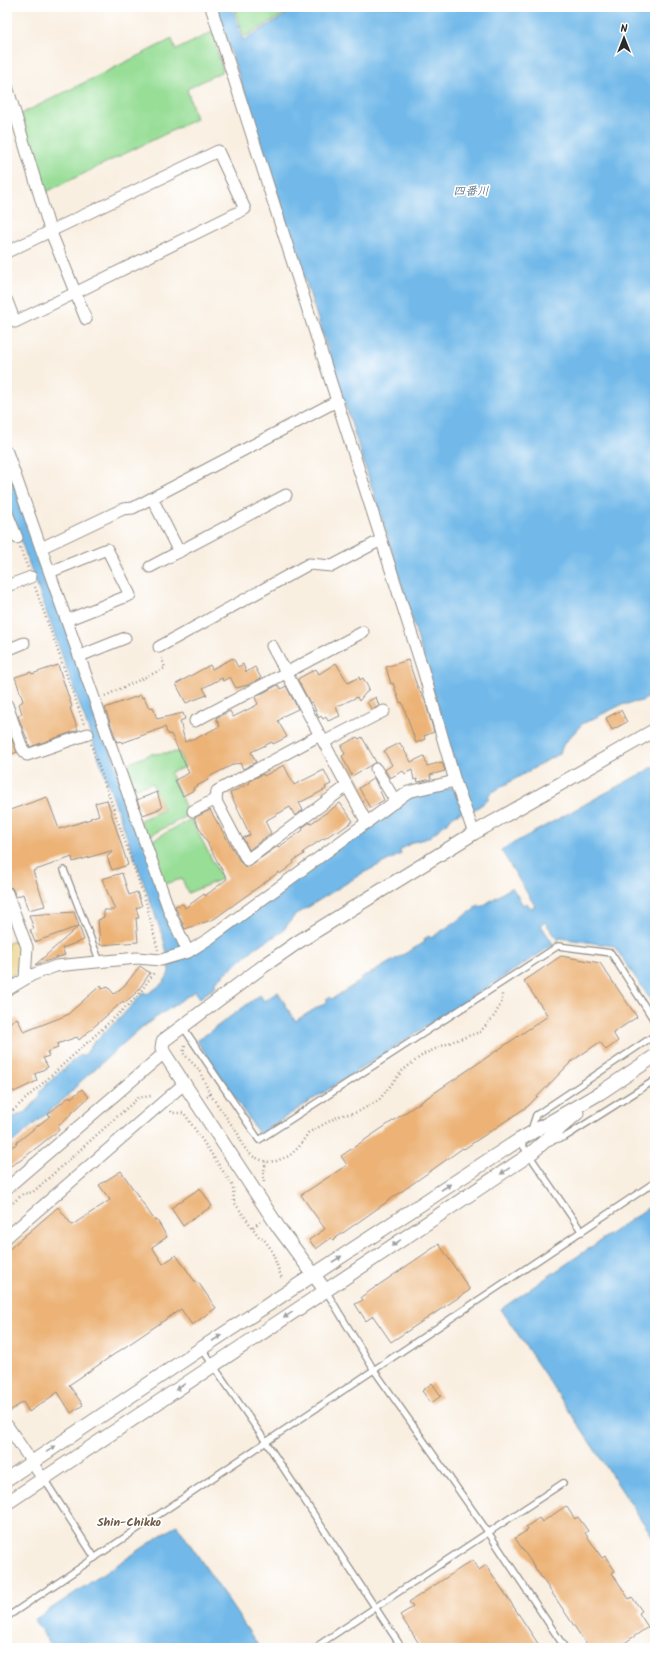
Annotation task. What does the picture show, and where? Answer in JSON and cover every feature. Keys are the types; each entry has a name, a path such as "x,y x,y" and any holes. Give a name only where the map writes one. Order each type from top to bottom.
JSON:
{"street":[{"path":"211,7 381,540 456,783 474,833"},
{"path":"7,86 50,230 86,319"},
{"path":"7,252 50,230 218,151 245,209 15,322 7,301"},
{"path":"41,548 123,509 133,508 337,401"},
{"path":"7,452 170,914 186,952"},
{"path":"150,567 286,495"},
{"path":"152,498 179,552"},
{"path":"7,513 16,538"},
{"path":"158,647 309,564 332,566 381,540"},
{"path":"50,572 107,549 130,595 67,620"},
{"path":"7,586 31,577"},
{"path":"195,721 363,632"},
{"path":"80,656 125,638"},
{"path":"7,650 24,643"},
{"path":"272,646 367,823"},
{"path":"7,705 22,748 27,755 88,734"},
{"path":"347,786 247,860 216,801 217,791 322,739 384,712"},
{"path":"325,1290 280,1228 164,1053 162,1048 163,1041 298,942 474,833 655,730"},
{"path":"376,770 396,802"},
{"path":"7,990 25,979 56,966 137,958 164,959 186,952 210,938 408,792 456,783"},
{"path":"193,811 216,799"},
{"path":"7,893 27,947 25,979"},
{"path":"7,1188 164,1053"},
{"path":"7,1479 202,1348 519,1140 600,1093 655,1056"},
{"path":"7,1237 185,1084"},
{"path":"7,1503 529,1155 600,1093"},
{"path":"7,1425 43,1479"}],"lane":[{"path":"64,870 100,962"},
{"path":"182,1026 259,1140 558,946 611,953 655,1022"},
{"path":"530,1133 536,1115 655,1035"},
{"path":"543,1142 565,1137 655,1080"},
{"path":"519,1140 582,1232"},
{"path":"7,1617 655,1182"},
{"path":"325,1290 374,1370 488,1532 565,1648"},
{"path":"202,1348 402,1648"},
{"path":"43,1479 95,1558"},
{"path":"320,1644 563,1483"}],"path":[{"path":"95,701 165,668 158,647"},
{"path":"7,1116 137,997 164,959"},
{"path":"191,1041 186,1046 183,1053 199,1070 210,1094 238,1134 243,1146 252,1156 266,1162 276,1161 289,1156 299,1148 308,1133 339,1116 358,1112 379,1100 402,1071 424,1054 451,1042 480,1032 495,1015 502,1001 501,983"},
{"path":"198,1104 210,1094"},
{"path":"7,1208 23,1194 33,1192 138,1098 154,1096 163,1102"},
{"path":"172,1113 184,1113 233,1186 234,1202 259,1238 263,1238 271,1249 282,1279"}],"green space":[{"path":"234,7 296,7 244,37"},
{"path":"212,32 223,71 187,89 196,119 46,192 21,114 172,39 176,50"},
{"path":"179,752 185,767 170,773 189,815 147,837 140,820 163,810 152,783 131,790 122,766 151,754"},
{"path":"191,819 222,879 188,893 182,879 164,884 149,842"}],"sand":[{"path":"20,938 23,950 22,961 17,971 7,978 7,944"}],"water":[{"name":"四番川","path":"216,7 232,7 243,40 299,7 655,7 655,687 652,689 653,695 642,701 621,705 582,724 563,745 560,753 489,794 488,800 474,810 469,808 453,816 428,838 413,842 400,850 401,854 361,874 294,916 282,932 256,947 214,983 217,986 200,998 195,991 142,1027 80,1082 66,1097 7,1147 7,1123 9,1119 26,1112 39,1098 40,1091 62,1070 65,1071 65,1068 79,1056 85,1055 94,1042 120,1018 144,992 147,994 164,982 168,976 169,963 163,937 7,502 7,466 186,957 412,794 448,789 461,784 387,535"},
{"path":"655,766 655,1006 614,946 560,938 558,940 545,922 541,925 553,944 550,947 259,1134 197,1041 260,995 264,1001 278,992 295,1021 328,1001 326,999 330,997 332,999 362,980 361,978 367,974 368,975 425,942 424,939 429,936 431,938 475,909 475,907 479,905 481,907 512,887 523,905 527,903 531,908 535,906 501,850"},
{"path":"655,1203 655,1540 501,1309"},
{"path":"177,1525 260,1648 53,1648 34,1620"}],"building":[{"path":"233,658 238,667 243,664 246,672 255,667 261,678 248,685 236,688 230,677 223,681 222,678 203,688 207,695 186,703 176,684 210,665 212,669"},
{"path":"408,660 417,686 425,701 434,732 424,736 425,739 416,743 402,702 400,703 393,683 391,684 386,667"},
{"path":"336,663 348,683 359,677 360,680 363,678 369,689 359,701 357,697 336,707 340,716 328,721 326,717 323,719 321,716 319,718 312,702 310,703 298,680 316,669 319,674"},
{"path":"58,665 78,730 30,747 18,716 22,714 19,704 23,701 15,677 31,672 32,674"},
{"path":"278,685 281,689 286,686 298,709 281,717 282,718 278,721 287,737 251,752 256,762 243,769 240,763 236,763 207,778 208,780 193,788 194,790 183,796 175,780 189,773 171,734 169,735 167,733 165,727 122,743 121,741 117,742 105,708 141,695 142,698 144,697 149,708 153,707 157,719 183,713 185,719 180,721 185,742 194,738 195,739 220,726 216,718 230,711 233,717 255,706 258,704 255,697"},
{"path":"376,697 379,706 372,710 367,702"},
{"path":"621,710 627,722 612,730 606,718"},
{"path":"11,737 17,752 7,756 7,738"},
{"path":"357,737 359,739 362,737 376,762 352,776 342,756 345,754 341,746"},
{"path":"400,743 411,762 424,756 427,766 442,762 445,771 430,775 431,779 418,782 417,779 414,780 412,770 405,774 403,771 390,778 385,770 392,765 384,751"},
{"path":"284,765 294,785 324,770 331,784 325,787 326,789 299,803 303,810 295,816 290,807 265,821 271,833 249,850 243,838 250,835 230,793 250,783 249,781 263,774 264,776"},
{"path":"374,778 384,800 370,808 359,788"},
{"path":"157,792 162,808 143,815 137,800"},
{"path":"47,797 59,829 99,815 95,803 107,800 128,865 112,870 107,857 114,850 73,862 72,857 33,871 45,906 28,910 23,894 16,897 12,888 7,886 7,811"},
{"path":"340,803 353,821 338,832 337,830 303,852 304,854 293,861 294,863 280,874 279,872 214,919 185,929 175,906 183,904 185,908 204,894 205,896 227,879 194,818 210,810 241,863 248,867 303,830 302,828 310,822 310,824"},
{"path":"122,873 129,895 137,892 142,906 136,908 139,918 136,918 138,942 100,945 98,920 104,917 104,910 115,910 102,879"},
{"path":"74,912 79,926 35,942 30,930 34,929 29,915"},
{"path":"79,926 84,940 62,948 65,955 35,965"},
{"path":"561,956 600,963 637,1017 613,1033 618,1041 606,1050 600,1042 572,1061 528,1106 464,1149 463,1148 333,1240 331,1238 316,1249 309,1240 325,1229 301,1195 347,1165 341,1156 548,1016 524,981"},
{"path":"140,966 150,973 137,992 124,1003 123,1001 79,1040 77,1037 57,1044 58,1048 47,1052 49,1056 43,1058 48,1067 35,1074 37,1081 14,1092 13,1090 7,1093 7,1024 17,1018 24,1032 67,1015 101,985 102,989 108,987 114,994 125,985"},
{"path":"82,1089 89,1097 57,1127 59,1130 21,1160 7,1168 7,1149 17,1144 16,1143 50,1116 48,1114 70,1096 71,1098"},
{"path":"121,1171 155,1221 157,1220 167,1237 152,1247 163,1264 176,1255 196,1283 198,1282 216,1308 192,1325 181,1309 69,1385 83,1405 71,1413 58,1392 29,1412 23,1402 7,1413 7,1251 58,1207 72,1225 110,1200 99,1185"},
{"path":"200,1188 212,1206 183,1226 171,1208"},
{"path":"439,1244 470,1290 391,1342 373,1316 366,1321 355,1304 363,1300 361,1297"},
{"path":"432,1383 441,1396 431,1403 422,1391"},
{"path":"566,1506 575,1519 578,1517 588,1531 585,1533 602,1558 605,1556 615,1571 612,1573 629,1599 632,1597 642,1611 639,1613 648,1627 623,1644 626,1648 589,1648 515,1538 528,1530 526,1527 539,1518 542,1522"},
{"path":"473,1560 479,1570 486,1565 541,1648 422,1648 400,1615 413,1607 409,1602"}],"district":[{"name":"Shin-Chikko","path":"129,1522"}]}
